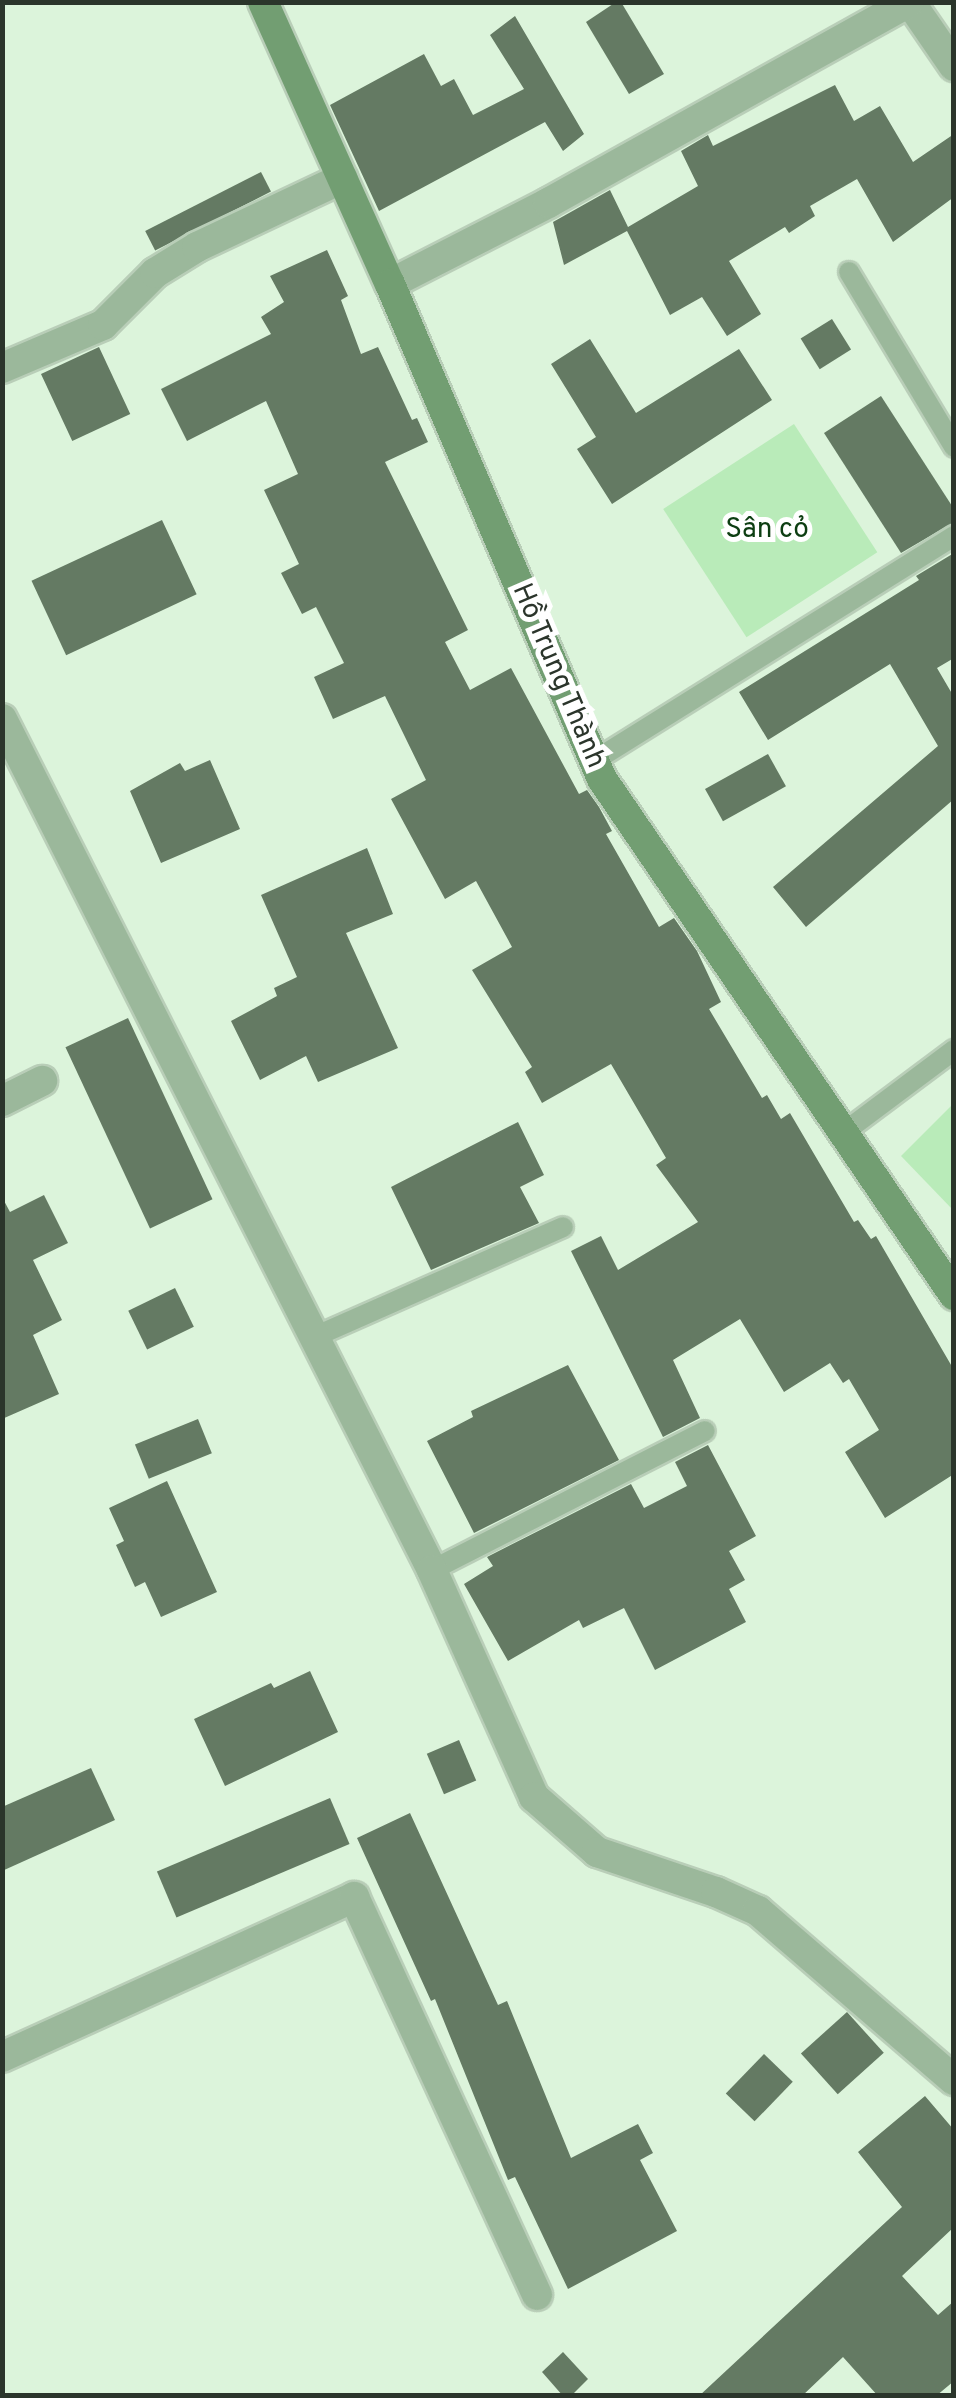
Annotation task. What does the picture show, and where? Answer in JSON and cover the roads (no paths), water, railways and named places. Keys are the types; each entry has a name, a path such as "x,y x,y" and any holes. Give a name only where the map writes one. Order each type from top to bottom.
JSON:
{"street":[{"name":"Hồ Trung Thành","path":"264,2 390,284 594,761 954,1295"},
{"path":"390,284 548,203 910,2 954,66"},
{"path":"2,368 103,325 155,273 197,248 343,178"},
{"path":"2,720 432,1570 534,1797 597,1852 716,1892 758,1912 954,2080"},
{"path":"2,1101 42,1081"},
{"path":"2,2058 354,1898 537,2295"}],"lane":[{"path":"849,272 954,446"},
{"path":"594,761 954,536"},
{"path":"843,1133 954,1050"},
{"path":"314,1337 563,1227"},
{"path":"432,1570 705,1431"}],"park label":[{"name":"Sân cỏ","path":"767,530"}]}
